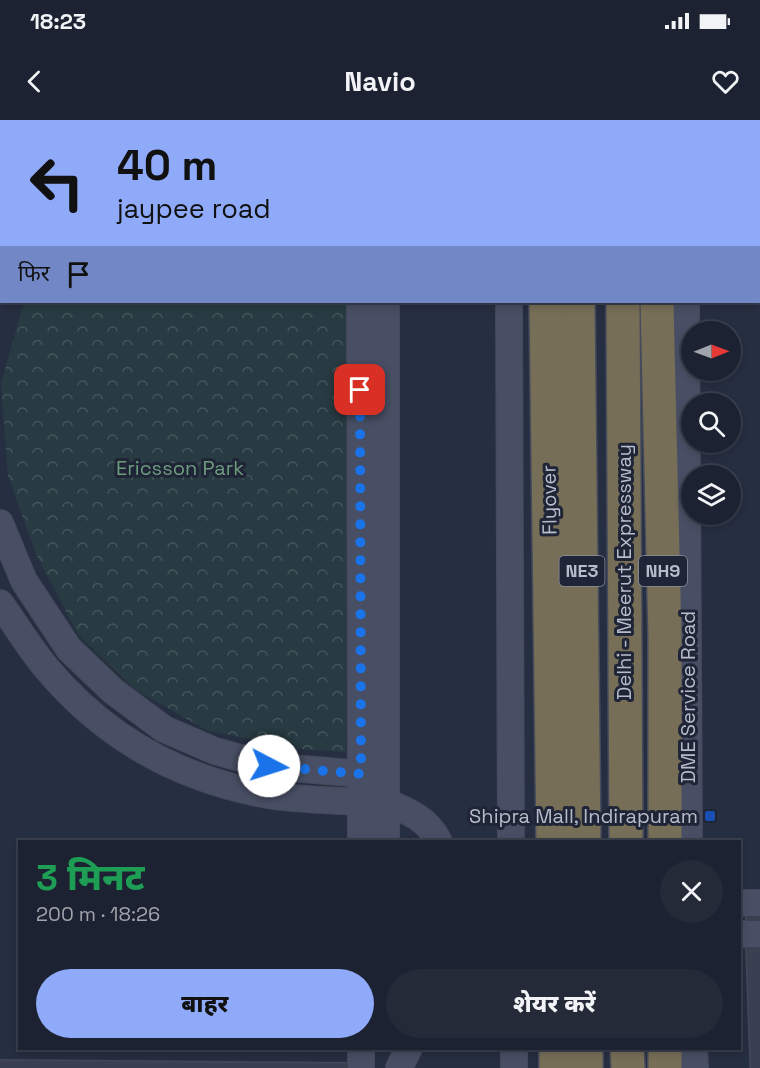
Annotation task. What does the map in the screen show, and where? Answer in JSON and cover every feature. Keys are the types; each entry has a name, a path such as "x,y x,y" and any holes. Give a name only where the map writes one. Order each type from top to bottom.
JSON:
{"highway":[{"name":"Flyover","path":"546,303 553,840"},
{"name":"Delhi - Meerut Expressway","path":"578,303 584,840"},
{"name":"Delhi - Meerut Expressway","path":"622,303 626,840"},
{"name":"NH9","path":"657,303 664,625 665,840"},
{"path":"556,1050 556,1068"},
{"path":"586,1050 586,1068"},
{"path":"627,1050 628,1068"},
{"path":"665,1050 665,1068"}],"street":[{"path":"360,303 361,774 385,840"},
{"path":"362,840 373,802 386,421 386,303"},
{"path":"509,303 511,840"},
{"name":"DME Service Road","path":"687,303 689,840"},
{"path":"361,423 386,421"},
{"path":"0,523 24,581 69,649 113,691 164,729 215,751 269,766 361,774"},
{"path":"0,603 48,670 97,721 159,761 215,783 276,796 373,802 416,814 438,840"},
{"path":"752,903 751,934 760,1068"},
{"path":"361,1050 361,1068"},
{"path":"386,1050 386,1068"},
{"path":"399,1068 408,1050"},
{"path":"514,1050 514,1068"},
{"path":"694,1050 694,1068"}],"lane":[{"path":"0,1065 361,1068"}],"green space":[{"name":"Ericsson Park","path":"24,303 346,303 346,752 287,748 206,730 133,688 78,634 36,554 8,476 1,384"}],"place":[{"name":"Shipra Mall, Indirapuram","path":"710,816"}],"route":[{"path":"269,766 361,774 360,390"}]}
